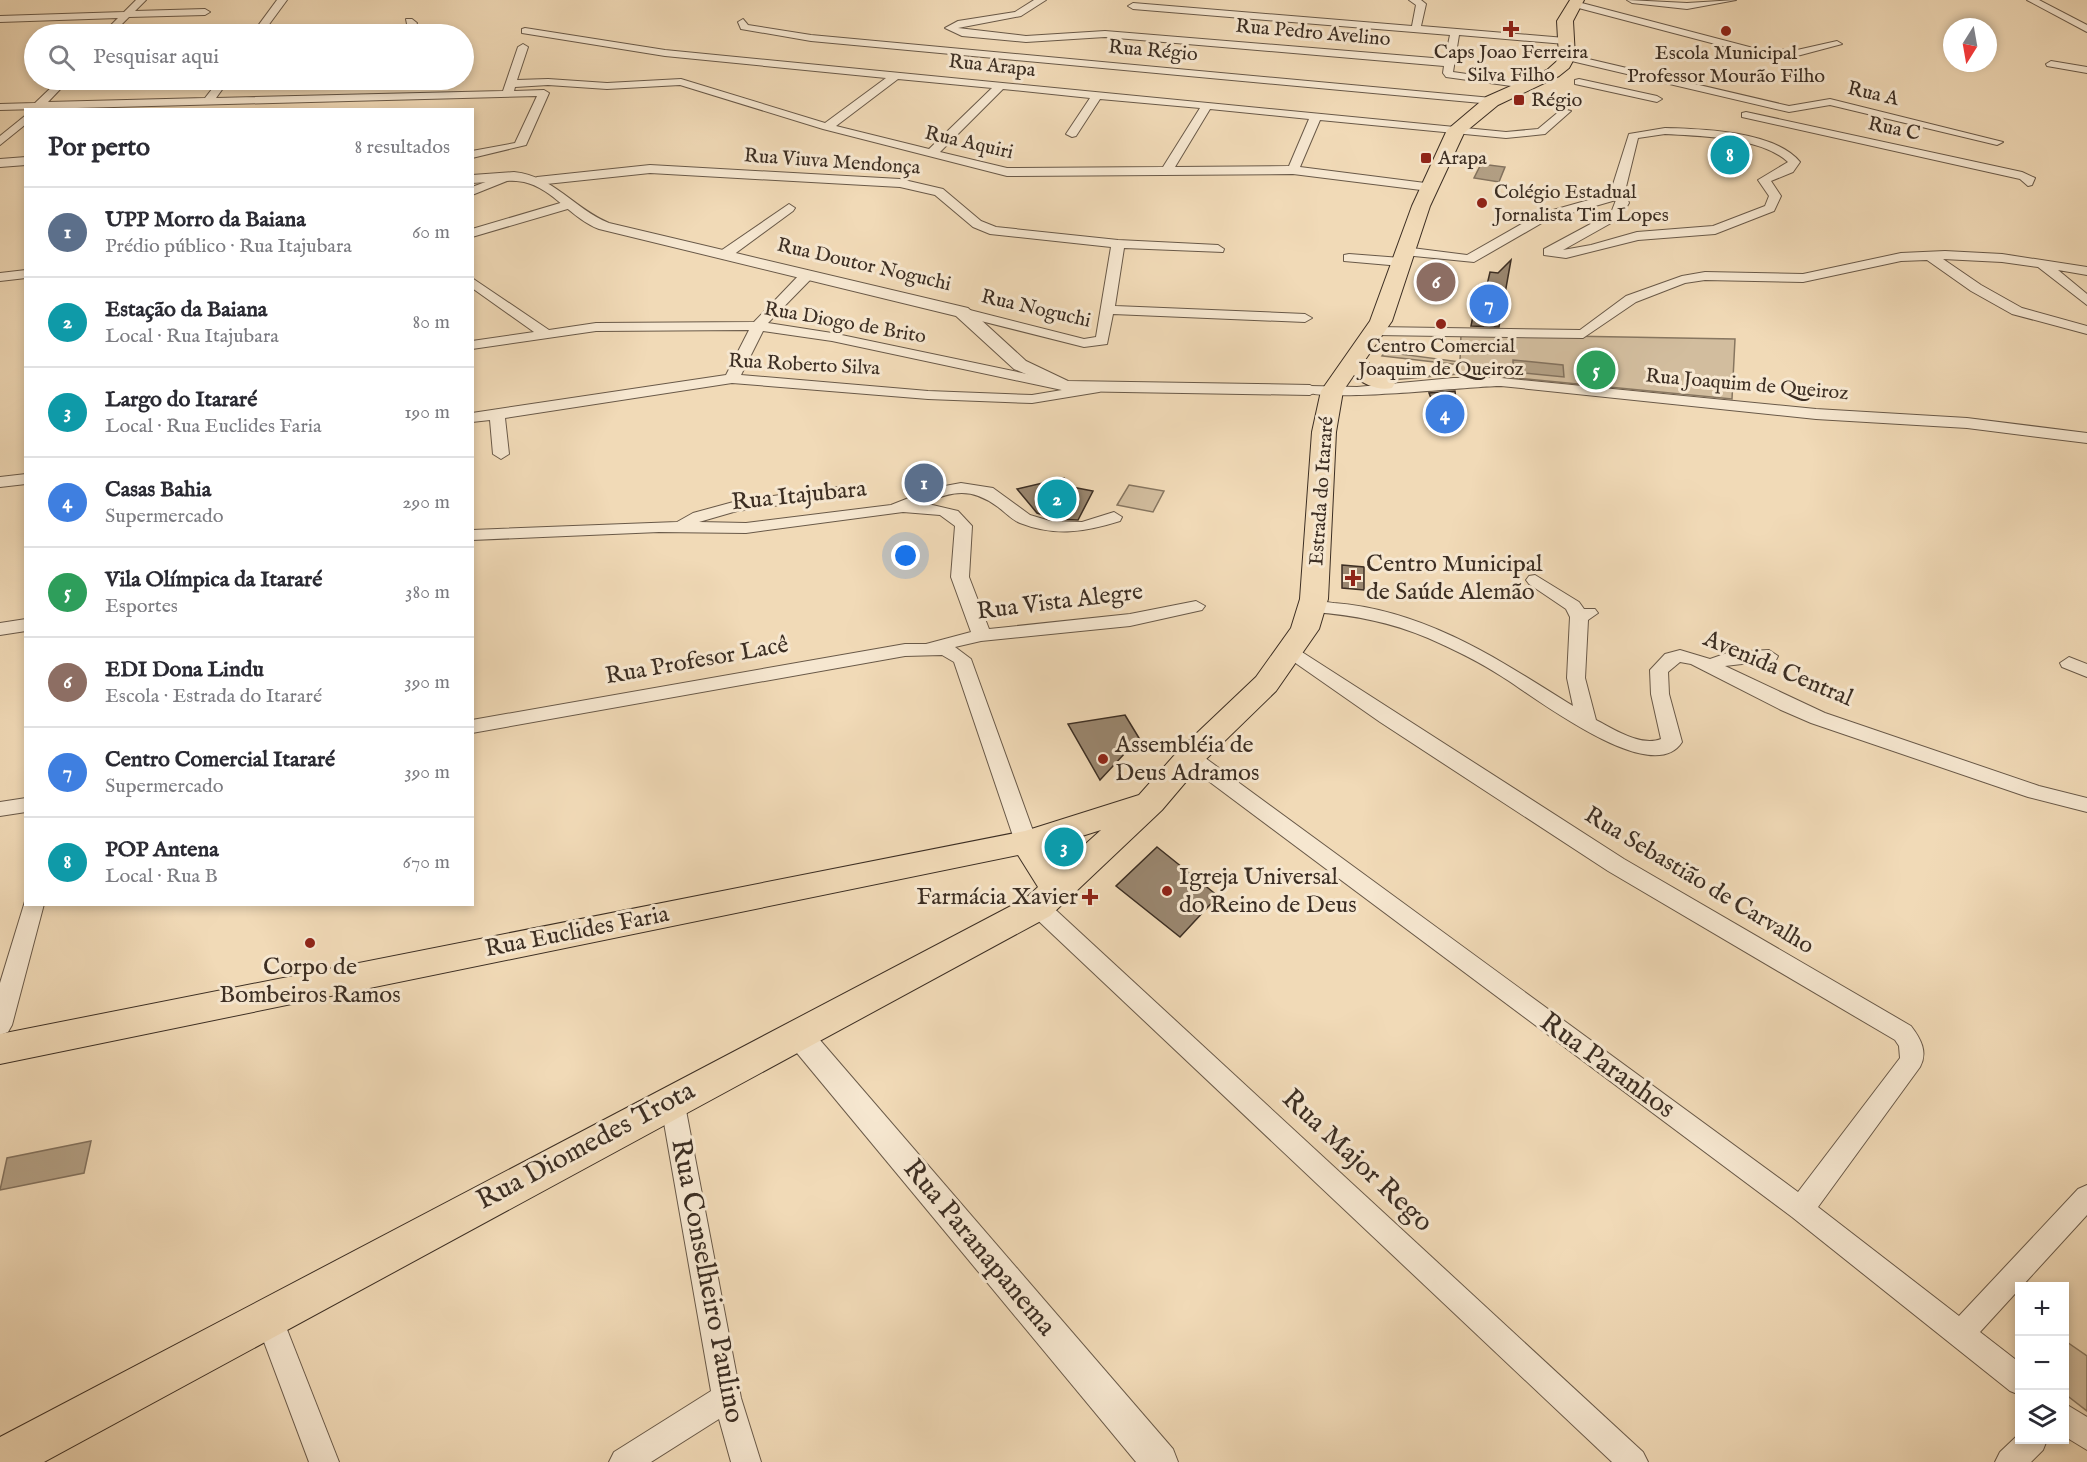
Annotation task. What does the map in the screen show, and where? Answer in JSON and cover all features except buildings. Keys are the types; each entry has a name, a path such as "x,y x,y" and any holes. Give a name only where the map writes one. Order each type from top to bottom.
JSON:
{"main road":[{"path":"1567,57 1565,21 1576,2"},
{"name":"Estrada do Itararé","path":"1151,802 1190,757 1266,684 1292,651 1305,629 1313,606 1318,561 1325,389 1353,360 1376,331 1393,293 1402,257 1429,187 1456,130 1492,101 1553,73 1563,65 1567,57"},
{"path":"1353,360 1366,375 1394,385"},
{"name":"Rua Euclides Faria","path":"0,1049 1026,842 1151,802"},
{"name":"Rua Diomedes Trota","path":"0,1461 1048,899 1151,802"},
{"path":"1026,842 1048,899"}],"street":[{"path":"117,24 141,0"},
{"path":"264,24 282,0"},
{"name":"Rua Pedro Avelino","path":"1041,0 1018,14 958,24 950,28 962,33 1026,39 1197,26 1450,63"},
{"path":"1197,26 1216,0"},
{"path":"1414,0 1420,4 1416,29"},
{"path":"1632,0 1687,6 1731,0"},
{"path":"2032,0 2087,29"},
{"path":"1576,2 1736,48 1794,60"},
{"path":"1716,2 1745,3"},
{"path":"1133,6 1197,26 1416,29 1565,41"},
{"path":"0,19 205,12"},
{"path":"409,21 412,24"},
{"name":"Rua Régio","path":"743,22 744,27 755,31 812,38 1492,101"},
{"name":"Rua Arapa","path":"525,31 665,53 1506,135 1536,133 1566,111"},
{"path":"1455,32 1448,73 1454,77 1526,85"},
{"path":"1769,53 1803,52 1837,44"},
{"path":"510,88 523,47"},
{"name":"Rua A","path":"1567,57 1799,110 1819,102 1830,102 1997,142"},
{"path":"2051,64 2086,69"},
{"path":"637,74 651,82"},
{"path":"826,127 897,74"},
{"path":"1591,75 1657,99"},
{"name":"Rua Aquiri","path":"510,88 548,82 607,86 673,81 826,127 997,171 1018,173 1293,170 1429,187"},
{"path":"1579,82 1657,99"},
{"path":"1657,99 1677,83"},
{"path":"931,154 1001,85"},
{"path":"474,89 510,88 544,93 520,145 474,155"},
{"path":"36,108 54,90"},
{"path":"209,100 216,90"},
{"path":"0,107 36,108 338,97 378,91 422,90"},
{"path":"1071,134 1097,95"},
{"path":"334,108 338,97"},
{"path":"1730,129 1760,102"},
{"path":"1167,171 1207,106"},
{"name":"Rua C","path":"1746,115 2030,178 2028,182"},
{"path":"1293,170 1316,116"},
{"path":"0,142 24,120"},
{"path":"1348,258 1457,259 1476,257 1543,217 1610,199 1619,191 1633,136 1644,131 1678,132 1762,143 1784,151 1794,162 1789,169 1764,180 1774,196 1770,208 1715,230 1636,236 1593,249 1566,254 1549,252 1616,215 1623,203 1619,191"},
{"path":"0,163 24,161"},
{"name":"Rua Viuva Mendonça","path":"537,181 650,169 900,183 939,192 977,224 994,231 1118,244 1218,249"},
{"path":"474,190 511,177"},
{"name":"Rua Doutor Noguchi","path":"474,178 511,177 537,181 592,221 604,226 962,312 1020,365 1065,386 1325,389"},
{"path":"474,232 567,204"},
{"path":"724,255 789,208"},
{"path":"1118,244 1106,310 1305,318"},
{"path":"1929,255 1976,288 2017,311 2087,330"},
{"path":"1376,331 1583,334 1631,299 1682,280 1712,276 1791,279 1829,273 1891,258 1929,255 2002,258 2087,271"},
{"path":"2041,264 2087,301"},
{"path":"0,277 24,274"},
{"path":"732,379 758,326 807,275"},
{"path":"474,283 548,335"},
{"name":"Rua Noguchi","path":"962,312 1083,343 1102,342 1106,310"},
{"name":"Rua Diogo de Brito","path":"474,345 620,326 758,326 832,337 1065,386"},
{"name":"Rua Roberto Silva","path":"474,418 732,379 928,395 1032,399 1099,388"},
{"name":"Rua Joaquim de Queiroz","path":"1325,389 1456,380 1501,382 1772,410 1958,422 2087,438"},
{"path":"497,415 501,454"},
{"path":"0,482 24,479"},
{"name":"Rua Itajubara","path":"474,535 681,526 746,528 902,509 933,493 961,488 987,491 1024,519 1044,524 1083,527 1114,517"},
{"path":"681,526 692,519 725,510 838,492"},
{"path":"902,509 945,511 956,516 962,523 964,532 960,574 981,634"},
{"path":"1535,580 1584,615 1576,678 1587,723"},
{"name":"Rua Vista Alegre","path":"930,648 981,634 1196,606"},
{"name":"Avenida Central","path":"1313,606 1373,613 1409,623 1507,671 1587,723 1632,744 1662,748 1672,742 1673,737 1658,680 1663,664 1680,656 1710,665 1744,685 1818,718 2035,792 2087,805"},
{"path":"0,629 24,625"},
{"path":"930,648 945,649 962,659 1026,842"},
{"name":"Rua Profesor Lacê","path":"474,727 930,648"},
{"name":"Rua Sebastião de Carvalho","path":"1292,651 1397,723 1616,865 1903,1033 1911,1044 1912,1060 1801,1209"},
{"path":"1710,665 1730,658 1769,656"},
{"path":"2069,663 2087,671"},
{"name":"Rua Paranhos","path":"1190,757 1801,1209 2015,1378"},
{"path":"0,809 24,805"},
{"name":"Rua Major Rego","path":"1048,899 1633,1462"},
{"path":"0,1025 32,906"},
{"name":"Rua Paranapanema","path":"797,1033 1160,1462"},
{"name":"Rua Conselheiro Paulino","path":"672,1100 727,1398 746,1462"},
{"path":"1961,1333 2087,1197"},
{"path":"268,1318 324,1462"},
{"path":"624,1462 727,1398"},
{"path":"2069,1421 2087,1435"},
{"path":"2010,1462 2029,1444"}],"shaded area":[{"path":"1481,164 1505,167 1499,182 1474,178"},
{"path":"1461,334 1735,339 1732,399 1459,374 1460,365 1382,356 1385,352 1460,362"},
{"path":"1513,360 1563,365 1564,377 1513,372"},
{"path":"1374,369 1425,376 1459,374 1392,380"},
{"path":"1129,485 1164,491 1153,512 1117,505"},
{"path":"91,1141 84,1173 0,1190 7,1158"},
{"path":"2069,1343 2087,1356 2087,1411 2069,1397"}],"place":[{"name":"Caps Joao Ferreira Silva Filho","path":"1511,29"},
{"name":"Escola Municipal Professor Mourão Filho","path":"1726,31"},
{"name":"Régio","path":"1519,100"},
{"name":"POP Antena","path":"1730,155"},
{"name":"Arapa","path":"1426,158"},
{"name":"Colégio Estadual Jornalista Tim Lopes","path":"1482,203"},
{"name":"EDI Dona Lindu","path":"1436,282"},
{"name":"Centro Comercial Itararé","path":"1489,304"},
{"name":"Centro Comercial Joaquim de Queiroz","path":"1441,324"},
{"name":"Vila Olímpica da Itararé","path":"1596,370"},
{"name":"Casas Bahia","path":"1445,414"},
{"name":"UPP Morro da Baiana","path":"924,483"},
{"name":"Estação da Baiana","path":"1057,499"},
{"name":"Centro Municipal de Saúde Alemão","path":"1353,578"},
{"name":"Assembléia de Deus Adramos","path":"1103,759"},
{"name":"Largo do Itararé","path":"1064,847"},
{"name":"Igreja Universal do Reino de Deus","path":"1167,891"},
{"name":"Farmácia Xavier","path":"1090,897"},
{"name":"Corpo de Bombeiros Ramos","path":"310,943"}]}
